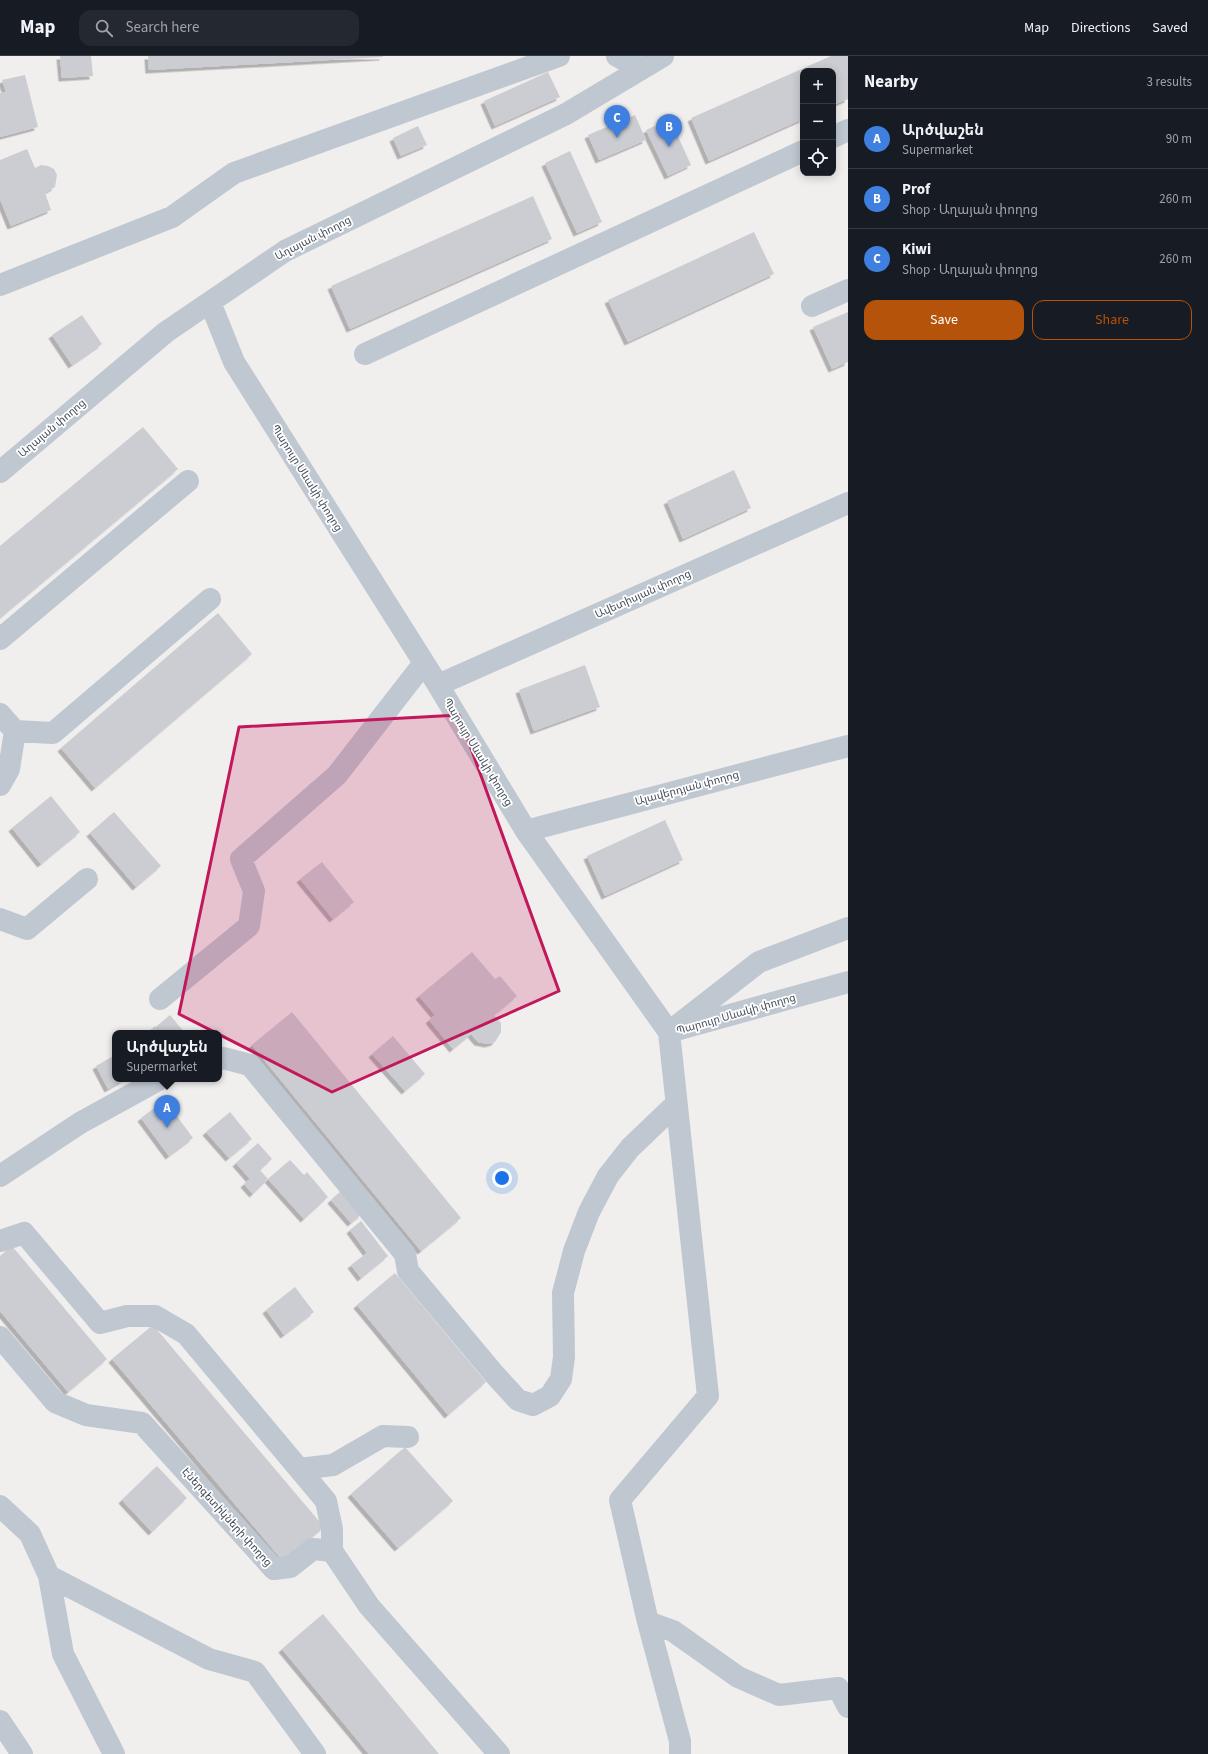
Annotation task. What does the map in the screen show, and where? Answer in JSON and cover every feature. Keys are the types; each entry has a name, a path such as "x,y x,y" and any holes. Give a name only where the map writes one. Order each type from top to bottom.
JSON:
{"street":[{"path":"0,284 172,217 234,173 559,56"},
{"name":"Աղայան փողոց","path":"617,56 654,60"},
{"name":"Աղայան փողոց","path":"0,472 166,332 285,251 566,114 654,60"},
{"path":"836,136 848,130"},
{"path":"365,354 800,152"},
{"path":"812,306 848,290"},
{"name":"Պարույր Սևակի փողոց","path":"210,302 234,362 438,685 526,831 669,1032 848,982"},
{"path":"0,638 188,481"},
{"name":"Ավետիսյան փողոց","path":"438,685 848,503"},
{"path":"0,714 15,731 53,733 210,599"},
{"path":"160,999 249,926 254,891 241,859 337,775 424,663"},
{"path":"0,785 9,770 15,731"},
{"name":"Ալավերդյան փողոց","path":"526,831 848,746"},
{"path":"0,919 27,929 87,879"},
{"path":"680,1754 680,1741 648,1622 620,1500 708,1396 669,1032 759,962 848,928"},
{"path":"222,1058 250,1065 405,1254 408,1271 495,1375 518,1400 533,1405 550,1396 561,1379 564,1357 563,1293 574,1251 589,1212 608,1176 630,1148 676,1104"},
{"path":"0,1176 80,1123 155,1082"},
{"path":"0,1240 24,1233 100,1323 127,1316 155,1316 186,1334 326,1501 332,1529 332,1551 369,1606 499,1754"},
{"name":"Էներգետիկների փողոց","path":"0,1337 55,1402 86,1415 142,1423 274,1569 290,1567 313,1549 332,1551"},
{"path":"299,1469 333,1465 383,1436 408,1437"},
{"path":"0,1506 30,1534 49,1576 63,1654 114,1754"},
{"path":"49,1576 209,1659 255,1672 315,1754"},
{"path":"648,1622 673,1631 738,1677 779,1695 843,1686 848,1708"},
{"path":"0,1720 22,1754"}],"highlighted area":[{"path":"459,715 559,991 332,1092 179,1014 239,727"}],"building":[{"path":"60,56 91,56 93,76 62,78"},
{"path":"148,56 383,56 383,57 149,70"},
{"path":"831,56 848,56 848,99 836,104 836,68 804,68"},
{"path":"800,70 800,120 709,161 691,118"},
{"path":"548,72 560,97 495,126 484,101"},
{"path":"25,75 38,127 0,137 0,93 6,92 2,80"},
{"path":"635,115 646,140 599,160 588,135"},
{"path":"670,119 691,165 668,176 646,130"},
{"path":"418,126 427,145 401,156 393,138"},
{"path":"27,149 35,168 41,165 48,166 54,169 57,175 55,187 45,193 51,210 11,226 0,199 0,160"},
{"path":"570,151 602,222 577,233 545,163"},
{"path":"533,196 552,239 350,329 331,286"},
{"path":"754,232 774,274 628,342 608,300"},
{"path":"848,312 848,362 832,369 813,327"},
{"path":"82,315 102,344 72,365 52,335"},
{"path":"143,427 178,469 0,618 0,546"},
{"path":"734,470 751,508 683,539 667,501"},
{"path":"218,613 252,654 95,788 61,748"},
{"path":"585,665 600,707 534,731 519,690"},
{"path":"51,796 80,832 41,864 12,828"},
{"path":"114,812 161,866 136,887 90,833"},
{"path":"665,820 683,860 605,896 587,856"},
{"path":"322,862 354,902 333,919 300,879"},
{"path":"472,952 495,979 500,976 517,996 494,1015 501,1023 501,1032 495,1042 488,1044 478,1042 471,1034 453,1049 429,1020 435,1015 419,996"},
{"path":"292,1012 461,1218 421,1251 252,1045"},
{"path":"170,1015 182,1030 160,1030 157,1026"},
{"path":"155,1026 158,1030 150,1030"},
{"path":"393,1036 425,1074 405,1091 372,1054"},
{"path":"112,1057 112,1082 120,1082 108,1089 96,1066"},
{"path":"165,1100 193,1138 169,1156 141,1118"},
{"path":"230,1112 252,1139 229,1158 206,1132"},
{"path":"258,1143 272,1159 260,1170 268,1179 253,1194 244,1184 250,1179 236,1163"},
{"path":"290,1160 304,1175 307,1172 328,1197 304,1219 268,1179"},
{"path":"342,1190 362,1214 351,1223 331,1200"},
{"path":"361,1221 388,1256 361,1278 351,1265 367,1253 350,1230"},
{"path":"12,1246 107,1359 68,1392 0,1311 0,1256"},
{"path":"395,1273 486,1382 448,1415 357,1305"},
{"path":"295,1287 314,1312 284,1335 266,1310"},
{"path":"153,1325 324,1527 283,1561 112,1359"},
{"path":"405,1447 453,1501 398,1548 351,1494"},
{"path":"157,1466 187,1498 152,1532 122,1500"},
{"path":"323,1614 439,1754 369,1754 282,1649"}],"place":[{"name":"Kiwi","path":"617,138"},
{"name":"Prof","path":"669,147"},
{"name":"Արծվաշեն","path":"167,1128"}]}
